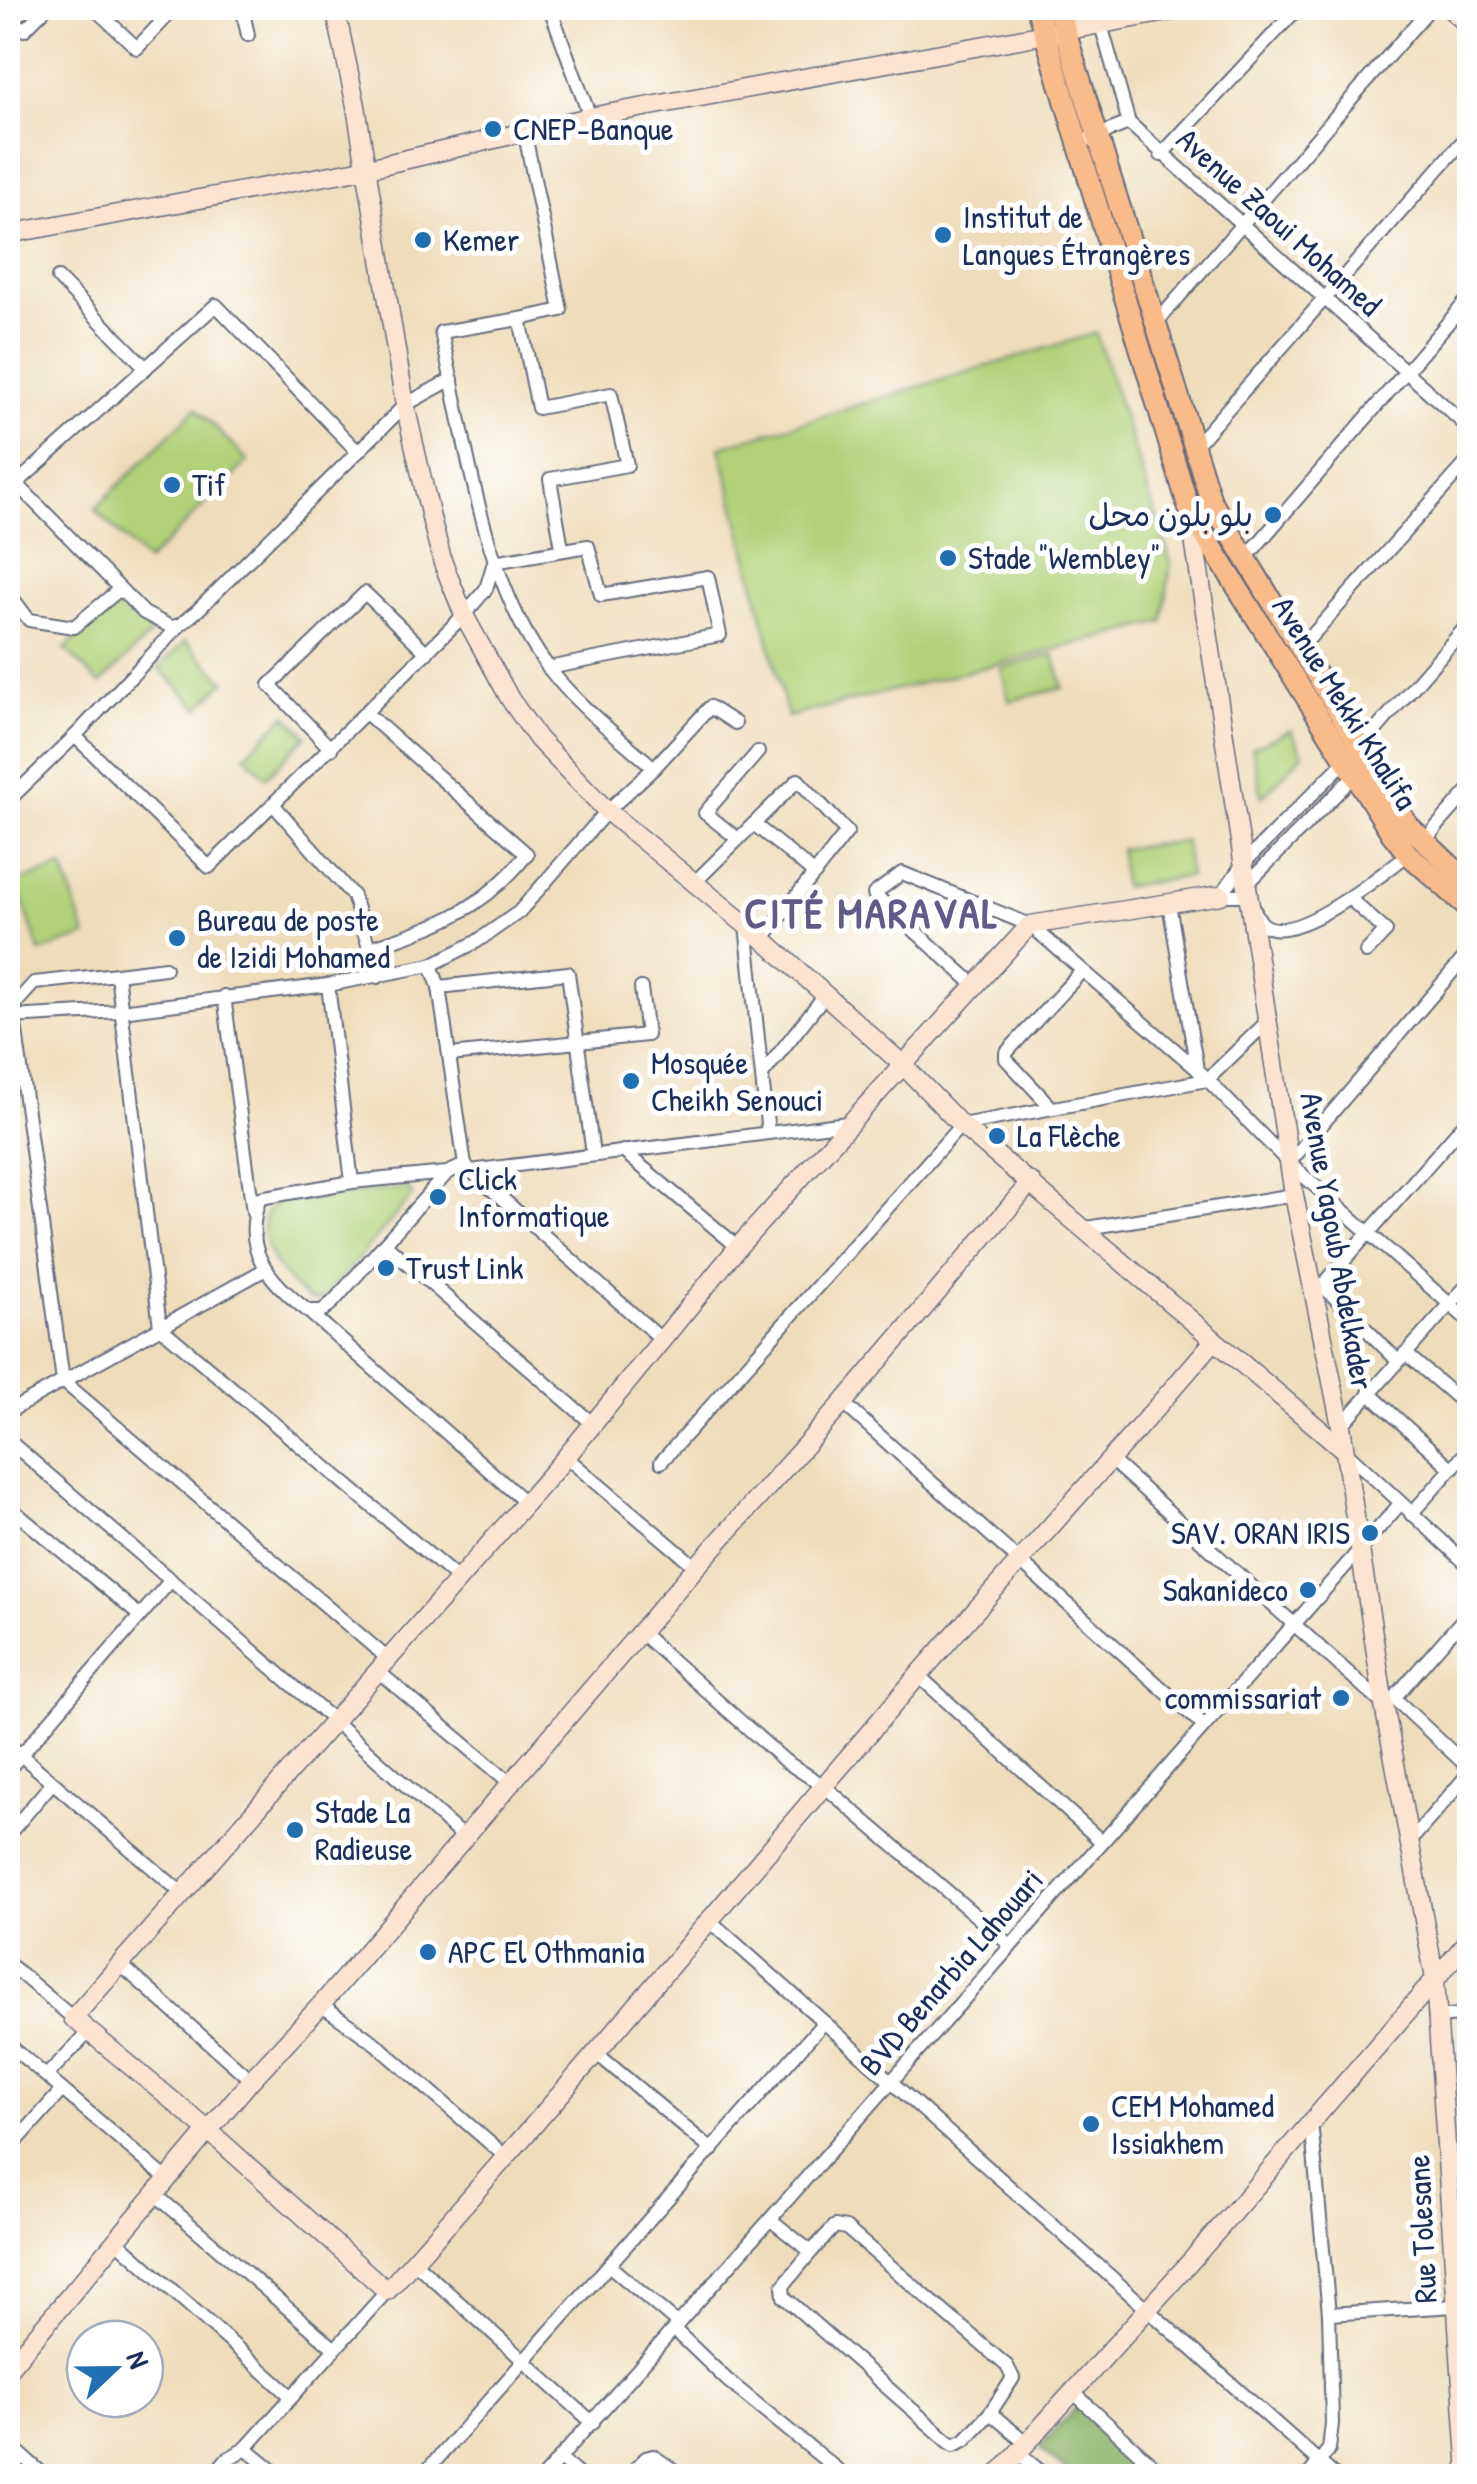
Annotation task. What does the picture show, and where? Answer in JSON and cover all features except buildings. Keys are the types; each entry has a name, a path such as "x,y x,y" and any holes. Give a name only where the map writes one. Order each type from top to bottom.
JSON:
{"main road":[{"path":"1037,8 1056,33"},
{"path":"1056,33 1058,8"},
{"name":"Avenue Mekki Khalifa","path":"1056,33 1099,136 1212,501 1246,558 1292,656"},
{"name":"Avenue Mekki Khalifa","path":"1056,33 1078,143 1190,512 1361,754 1415,848 1470,909"},
{"name":"Avenue Mekki Khalifa","path":"1415,848 1470,884"}],"street":[{"path":"8,16 24,30 46,8"},
{"path":"94,8 136,48 174,8"},
{"path":"242,8 248,34"},
{"path":"336,8 405,405 439,548 464,615 502,686 538,739 607,811 746,925 902,1064 961,1125 1344,1450 1470,1566"},
{"path":"550,8 590,117"},
{"path":"8,234 364,169 590,117 1189,8"},
{"path":"1161,154 1298,8"},
{"path":"1157,322 1430,8"},
{"path":"1449,8 1470,26"},
{"name":"Avenue Zaoui Mohamed","path":"1100,25 1129,123 1470,430"},
{"path":"1078,143 1129,123"},
{"path":"524,130 560,310 441,332 494,562 529,638 569,692 654,768"},
{"path":"1194,447 1470,132"},
{"path":"58,278 146,368"},
{"path":"1246,558 1470,297"},
{"path":"180,624 171,627 144,613 12,479 216,305 358,452"},
{"path":"520,318 538,408 611,394 627,466 550,478 562,548"},
{"path":"8,801 76,736 180,624 405,405 452,379"},
{"path":"1292,656 1470,459"},
{"name":"Avenue Yagoub Abdelkader","path":"1190,512 1294,1195 1319,1290 1434,1978"},
{"path":"494,562 588,546 601,595 708,577 720,635 548,668"},
{"path":"76,736 209,867 464,615 486,589 494,562"},
{"path":"8,592 29,620 74,627 120,589"},
{"path":"332,749 270,686 365,593 426,653"},
{"path":"73,2018 566,1457 738,1248 1030,925 1248,890 1470,622"},
{"path":"11,1017 121,1012 328,985 431,965 476,942 520,912 607,811 654,768 710,707 735,724"},
{"path":"366,714 527,854 507,880 454,918 369,948"},
{"path":"738,838 705,813 758,752"},
{"path":"1221,895 1243,864 1361,754"},
{"path":"696,882 798,780 847,832 762,939"},
{"path":"1248,890 1262,923 1287,928 1350,899 1415,848 1470,789"},
{"path":"273,804 352,896 378,977"},
{"path":"755,825 816,874"},
{"path":"975,984 874,894 902,873 1030,925 1202,1075 1290,1163 1470,1322"},
{"path":"1350,899 1386,931 1366,952"},
{"path":"1170,904 1202,1075"},
{"path":"746,925 768,1133"},
{"path":"1290,1163 1470,950"},
{"path":"431,965 439,986 468,1168 660,1339"},
{"path":"165,968 34,983 17,1002 11,1017 63,1381 509,1782"},
{"path":"1052,1108 1006,1059 1006,1053 1082,971"},
{"path":"439,986 568,973 593,1154"},
{"path":"117,974 160,1327 458,1579"},
{"path":"328,985 352,1182"},
{"path":"450,1055 647,1035 641,988"},
{"path":"762,1074 825,995"},
{"path":"224,996 256,1243 264,1270 281,1290 525,1502"},
{"path":"661,1462 961,1125 1202,1075 1270,1020"},
{"path":"1470,1117 1319,1290 1470,1410"},
{"path":"253,1216 260,1198 272,1193 848,1123"},
{"path":"623,1151 738,1248"},
{"path":"308,1311 322,1310 333,1302 447,1173"},
{"path":"8,2369 251,2080 321,2005 696,1567 844,1403 1031,1182"},
{"path":"1086,1228 1294,1195"},
{"path":"385,1244 593,1424"},
{"path":"8,1402 8,1412 264,1270"},
{"path":"1340,1426 1470,1282"},
{"path":"212,2476 226,2460 246,2448 507,2158 1020,1559 1112,1461 1213,1342"},
{"path":"1370,1393 1451,1468"},
{"path":"844,1403 1204,1726"},
{"path":"8,1440 334,1720 463,1838"},
{"path":"1412,1514 1470,1448"},
{"path":"566,1457 696,1567"},
{"path":"1112,1461 1470,1771 1411,1840"},
{"name":"BVD Benarbia Lahouari","path":"544,2476 1400,1504"},
{"path":"8,1506 140,1616"},
{"path":"8,1770 171,1580"},
{"path":"1389,1701 1470,1612"},
{"path":"640,1633 786,1761 824,1786 1010,1944"},
{"path":"919,1676 1102,1842"},
{"path":"8,1744 182,1894"},
{"path":"8,1835 53,1782"},
{"path":"708,1920 1335,2476"},
{"path":"997,2476 1470,1939"},
{"path":"8,1963 209,2132 388,2291"},
{"path":"121,1965 251,2080"},
{"name":"Rue Tolesane","path":"1434,1978 1463,2306 1468,2476"},
{"path":"321,2005 376,2044 507,2158"},
{"path":"1438,2017 1470,2014"},
{"path":"422,2476 824,2022"},
{"path":"46,2076 89,2032"},
{"path":"8,2044 62,2090 336,2349"},
{"path":"596,2053 712,2150"},
{"path":"8,2151 62,2090"},
{"path":"1308,2476 1320,2464 1332,2438 1329,2314 1311,2121"},
{"path":"1448,2163 1470,2162"},
{"path":"771,2220 812,2252"},
{"path":"840,2224 1007,2366 1012,2378 990,2413 965,2440 954,2445 789,2302 782,2293 783,2286 835,2226 840,2224"},
{"path":"118,2242 292,2397"},
{"path":"414,2262 593,2424"},
{"path":"610,2267 727,2380 845,2476"},
{"path":"1329,2314 1463,2306"},
{"path":"1072,2390 1164,2476"},
{"path":"990,2413 1046,2476"},
{"path":"8,2443 44,2476"},
{"path":"246,2448 280,2476"},
{"path":"628,2476 653,2456 682,2476"},
{"path":"560,2460 574,2475"}],"green space":[{"path":"1096,333 1171,562 1163,622 788,717 720,447"},
{"name":"Tif","path":"196,408 248,461 147,562 95,509"},
{"path":"117,598 152,633 100,684 65,649"},
{"path":"185,641 225,681 199,708 159,668"},
{"path":"1054,654 1063,688 1009,701 1001,668"},
{"path":"286,715 307,736 266,777 245,755"},
{"path":"1291,730 1303,754 1262,797 1252,748"},
{"path":"1185,841 1189,876 1123,887 1120,849"},
{"path":"63,867 86,936 40,952 16,882"},
{"path":"409,1188 412,1196 324,1299 312,1301 278,1268 264,1238 263,1223 281,1201"},
{"path":"1078,2406 1156,2476 1073,2476 1039,2447"}],"place":[{"name":"CNEP-Banque","path":"493,129"},
{"name":"Institut de Langues Étrangères","path":"943,235"},
{"name":"Kemer","path":"423,240"},
{"name":"Tif","path":"172,485"},
{"name":"بلو بلون محل","path":"1273,515"},
{"name":"Stade \"Wembley\"","path":"948,558"},
{"name":"Bureau de poste de Izidi Mohamed","path":"177,938"},
{"name":"Mosquée Cheikh Senouci","path":"631,1081"},
{"name":"La Flèche","path":"997,1136"},
{"name":"Click Informatique","path":"438,1197"},
{"name":"Trust Link","path":"386,1268"},
{"name":"SAV. ORAN IRIS","path":"1370,1533"},
{"name":"Sakanideco","path":"1308,1590"},
{"name":"commissariat","path":"1341,1698"},
{"name":"Stade La Radieuse","path":"295,1830"},
{"name":"APC El Othmania","path":"428,1952"},
{"name":"CEM Mohamed Issiakhem","path":"1091,2124"}],"district":[{"name":"CITÉ MARAVAL","path":"872,913"}]}
